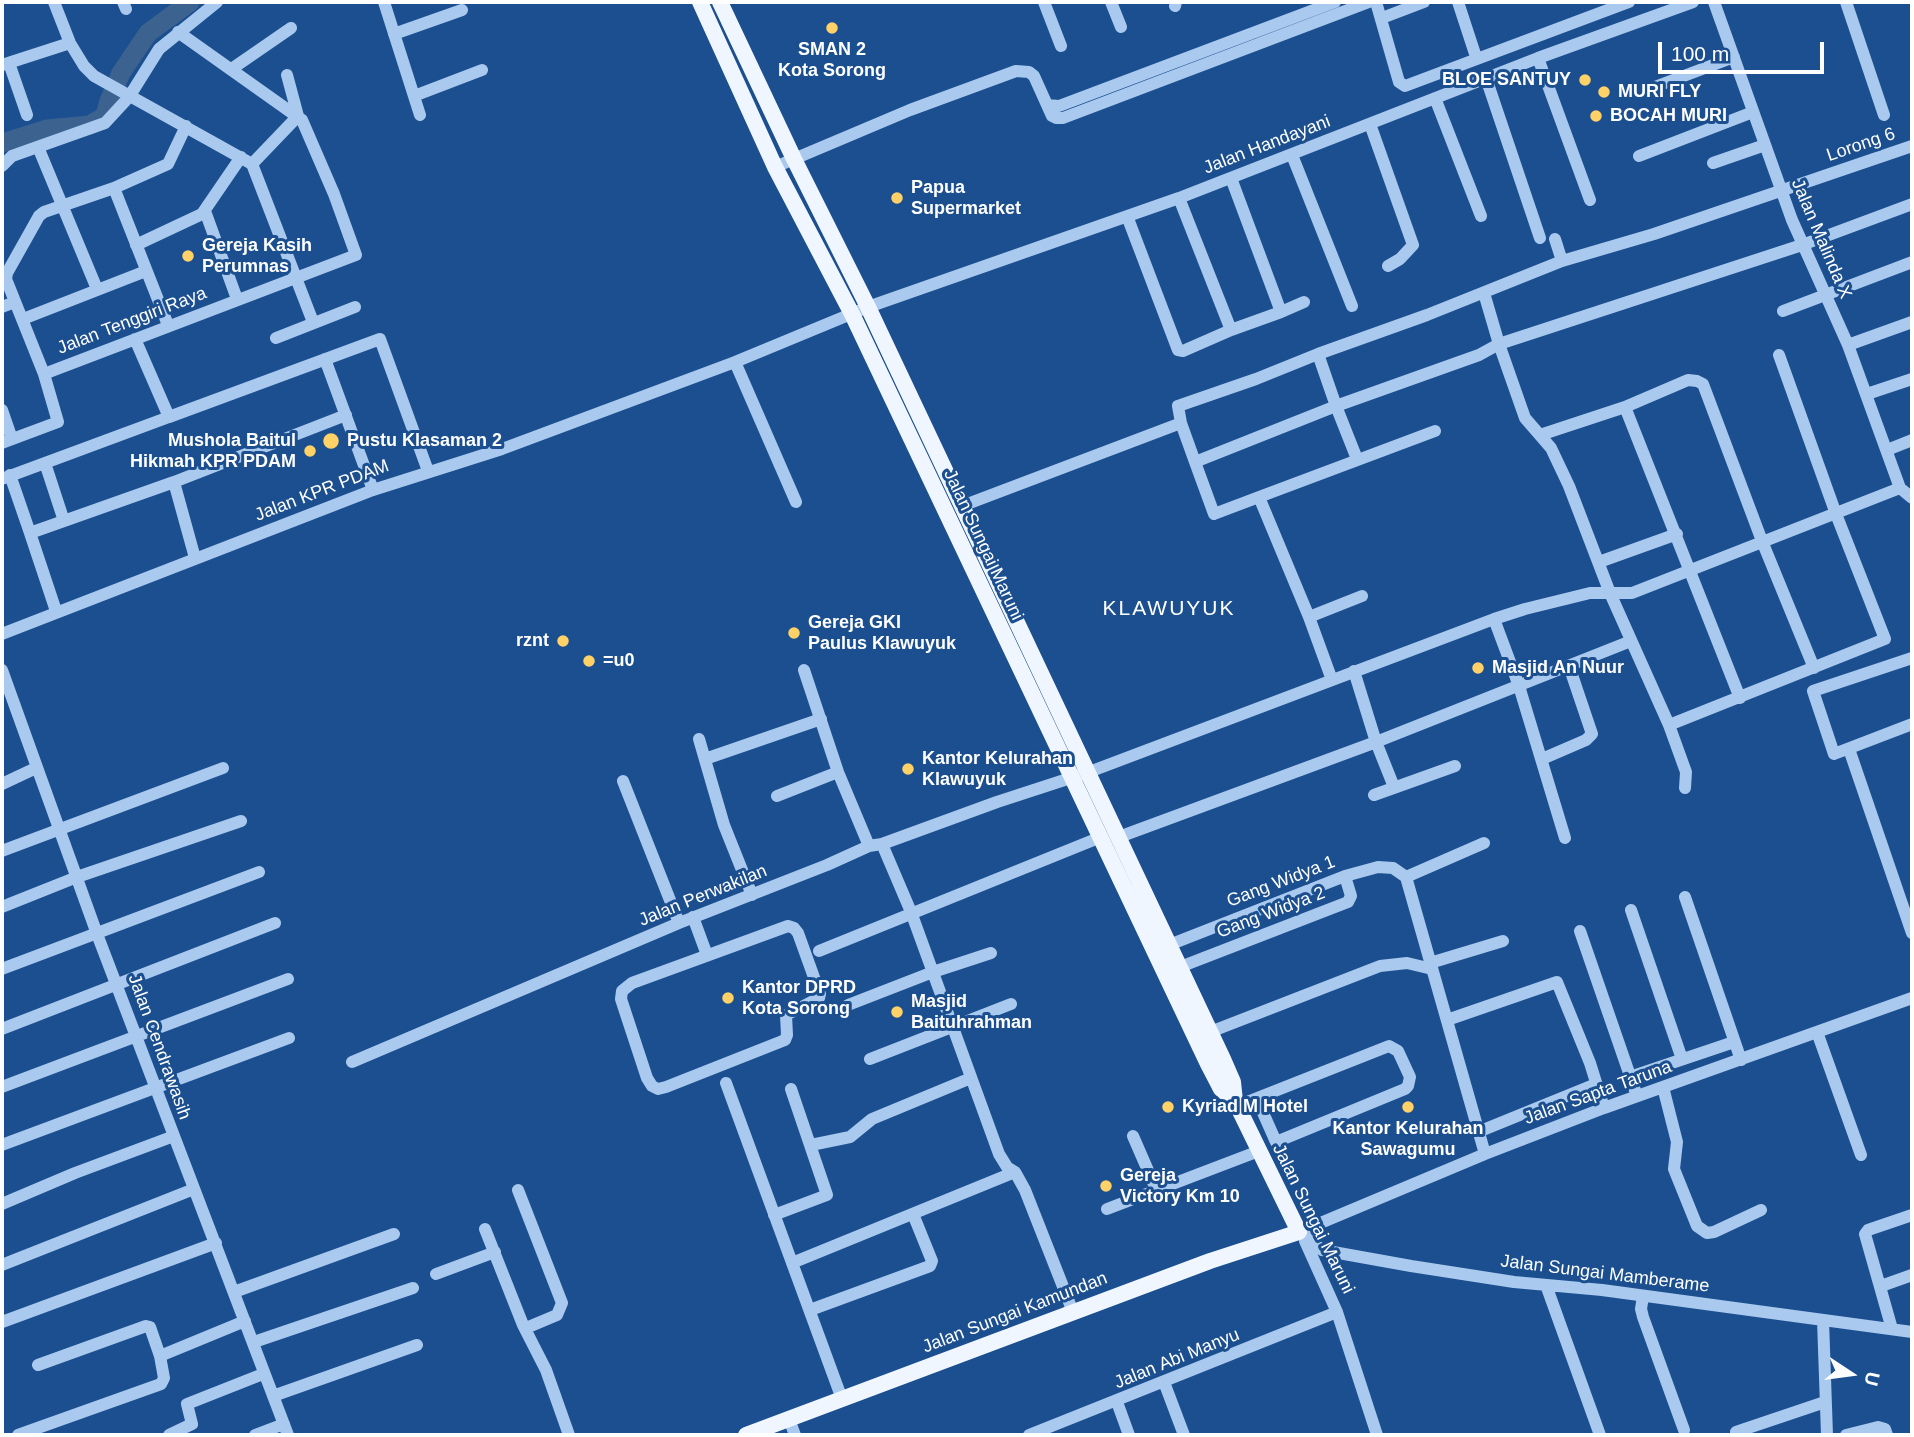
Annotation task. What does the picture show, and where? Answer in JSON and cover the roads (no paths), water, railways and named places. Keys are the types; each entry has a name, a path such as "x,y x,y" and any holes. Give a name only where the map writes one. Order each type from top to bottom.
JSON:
{"main road":[{"name":"Jalan Sungai Maruni","path":"699,2 775,167 852,314 1208,1064 1221,1089 1236,1103"},
{"name":"Jalan Sungai Maruni","path":"720,2 1089,772 1233,1082 1236,1103 1299,1232"},
{"name":"Jalan Sungai Kamundan","path":"746,1435 1210,1261 1299,1232"}],"street":[{"path":"54,2 70,43 84,66 94,76 246,160 297,277 313,322"},
{"path":"2,166 12,156 105,124 154,54 217,2"},
{"path":"384,2 420,115"},
{"path":"1044,2 1061,46"},
{"path":"1111,2 1121,27"},
{"path":"1047,105 1059,106 1335,2"},
{"path":"775,167 911,110 1016,71 1029,72 1034,76 1052,116 1063,118 1369,2"},
{"path":"1376,2 1402,85 1597,8 1629,2"},
{"path":"1382,18 1424,2"},
{"path":"1458,2 1476,57"},
{"name":"Jalan Handayani","path":"852,314 1179,198 1538,58 1693,2"},
{"name":"Jalan Malinda X","path":"1714,2 1781,191 1824,296 1848,345 1900,488"},
{"path":"1846,2 1884,115"},
{"path":"394,34 462,10"},
{"path":"233,68 290,28"},
{"path":"178,32 298,116"},
{"path":"27,115 5,64 70,43"},
{"path":"1652,88 1734,57"},
{"path":"1538,58 1590,200"},
{"path":"414,96 482,70"},
{"path":"287,75 298,116"},
{"path":"1486,78 1540,237"},
{"path":"1435,98 1481,216"},
{"path":"1639,156 1753,112"},
{"path":"136,245 205,211 246,160 298,116"},
{"name":"Jalan Tenggiri Raya","path":"7,441 58,422 44,374 168,324 356,254 305,124 298,116"},
{"path":"1370,124 1413,245 1400,260 1388,266"},
{"path":"44,374 6,279 5,267 34,222 44,212 114,188 168,164 186,126"},
{"path":"1713,163 1765,145"},
{"name":"Lorong 6","path":"1181,423 1177,409 1180,404 1256,379 1562,261 1654,234 1912,146"},
{"path":"38,147 97,289"},
{"path":"1292,155 1352,306"},
{"path":"1231,178 1281,312"},
{"path":"114,188 168,324"},
{"path":"1179,198 1231,330"},
{"path":"1195,462 1336,406 1479,355 1499,344 1802,245 1912,204"},
{"path":"205,211 237,299"},
{"path":"1127,216 1178,350 1183,351 1304,302"},
{"path":"1555,239 1562,261"},
{"path":"1783,311 1912,262"},
{"path":"23,320 146,271"},
{"path":"1484,293 1525,418 1551,448 1569,486 1610,593 1670,725 1686,772 1685,788"},
{"path":"2,307 15,302"},
{"path":"276,338 355,307"},
{"name":"Jalan KPR PDAM","path":"2,634 373,490 502,449 735,362 852,314"},
{"path":"1848,345 1912,322"},
{"path":"135,339 169,417"},
{"path":"56,611 30,533 6,477 376,339 383,342 428,471"},
{"path":"1318,354 1357,459"},
{"path":"1670,725 1885,639 1836,514 1779,355"},
{"path":"325,359 373,490"},
{"path":"735,362 796,502"},
{"path":"1867,394 1912,379"},
{"path":"1540,435 1625,407 1688,380 1697,380 1703,384 1762,541 1814,667"},
{"path":"1625,407 1740,698"},
{"path":"2,410 7,441"},
{"path":"30,533 174,482 346,415"},
{"path":"962,506 1181,423 1214,514 1435,431"},
{"path":"1887,450 1912,440"},
{"path":"45,463 64,521"},
{"path":"174,482 195,558"},
{"path":"1900,488 1912,498"},
{"name":"Jalan Perwakilan","path":"352,1062 693,917 875,845 1089,772 1494,619 1590,593 1632,593 1900,488"},
{"path":"1259,497 1332,680"},
{"path":"1599,562 1677,534"},
{"path":"1309,617 1362,596"},
{"path":"1494,619 1519,686 1565,838"},
{"path":"1119,837 1376,742 1631,641"},
{"path":"1912,658 1813,691 1834,754 1912,724"},
{"path":"1542,759 1590,737 1593,732 1569,666"},
{"name":"Jalan Cendrawasih","path":"2,670 97,934 286,1429"},
{"path":"804,670 838,772 911,912 999,1154 1007,1167 1015,1172 1025,1190 1073,1312"},
{"path":"1354,671 1376,742 1394,787"},
{"path":"705,759 821,719"},
{"path":"699,739 724,825 752,895"},
{"path":"1849,749 1912,933"},
{"path":"1374,795 1455,766"},
{"path":"2,784 36,768"},
{"path":"2,851 223,768"},
{"path":"777,796 838,772"},
{"path":"623,781 679,923"},
{"path":"2,907 76,877 241,821"},
{"path":"819,951 1101,837"},
{"path":"1484,843 1406,877 1485,1154"},
{"name":"Gang Widya 1","path":"1169,945 1345,876 1383,866 1397,870 1406,877"},
{"path":"2,970 259,873"},
{"name":"Gang Widya 2","path":"1180,967 1349,901 1351,896 1345,876"},
{"path":"1685,897 1741,1060"},
{"path":"1285,899 1294,922"},
{"path":"1631,910 1682,1059"},
{"path":"693,917 706,955"},
{"path":"2,1030 275,923"},
{"path":"790,926 798,933 820,996 788,1013 785,1020 787,1035 783,1041 666,1087 655,1088 647,1078 621,999 622,991 632,983 706,955 790,926"},
{"path":"1580,931 1637,1096"},
{"path":"1210,1031 1380,966 1431,966 1503,941"},
{"path":"848,1005 991,953"},
{"path":"2,1087 135,1034 288,979"},
{"path":"1447,1020 1557,982 1604,1108"},
{"name":"Jalan Sapta Taruna","path":"1299,1232 1485,1154 1604,1108 1912,998"},
{"path":"870,1059 1011,1004"},
{"path":"1817,1032 1861,1155"},
{"path":"2,1145 289,1038"},
{"path":"1630,1077 1734,1042"},
{"path":"1236,1103 1257,1099 1389,1046 1398,1051 1410,1077 1405,1089 1276,1142 1257,1099"},
{"path":"811,1145 850,1137 872,1119 971,1078"},
{"path":"726,1083 842,1399"},
{"path":"1478,1132 1596,1084"},
{"path":"1663,1087 1677,1142 1674,1169 1697,1226 1707,1233 1714,1232 1761,1210"},
{"path":"774,1215 826,1196 791,1089"},
{"path":"2,1204 174,1136"},
{"path":"1133,1136 1156,1189"},
{"path":"1107,1209 1259,1151"},
{"path":"792,1264 1015,1172"},
{"path":"2,1265 194,1189"},
{"path":"518,1190 562,1303 558,1315 526,1328"},
{"path":"810,1310 930,1266 932,1261 913,1214"},
{"path":"1892,1329 1865,1236 1867,1231 1912,1214"},
{"path":"485,1229 523,1325 545,1370 569,1435"},
{"name":"Jalan Sungai Mamberame","path":"1299,1232 1313,1244 1331,1252 1514,1282 1602,1290 1912,1332"},
{"name":"Jalan Sungai Maruni","path":"1299,1232 1311,1252 1336,1312 1377,1435"},
{"path":"234,1292 394,1234"},
{"path":"2,1322 216,1243"},
{"path":"436,1274 495,1252"},
{"path":"1881,1286 1912,1275"},
{"path":"1546,1285 1600,1435"},
{"path":"254,1342 412,1288"},
{"path":"1643,1296 1643,1317 1684,1430"},
{"name":"Jalan Abi Manyu","path":"1028,1435 1117,1402 1336,1312"},
{"path":"1823,1320 1827,1435"},
{"path":"160,1356 245,1321"},
{"path":"18,1435 161,1384 164,1378 150,1327 146,1326 38,1365"},
{"path":"273,1396 417,1345"},
{"path":"169,1435 192,1424 187,1404 263,1374"},
{"path":"1164,1382 1184,1435"},
{"path":"1117,1402 1129,1435"},
{"path":"1734,1434 1825,1402"},
{"path":"789,1419 795,1435"},
{"path":"1846,1435 1878,1427 1885,1429 1887,1435"},
{"path":"254,1435 286,1429"}],"waterway":[{"path":"2,143 47,129 90,125 105,116 121,73 148,33 190,2"}],"place":[{"name":"SMAN 2 Kota Sorong","path":"832,28"},
{"name":"BLOE SANTUY","path":"1585,80"},
{"name":"MURI FLY","path":"1604,92"},
{"name":"BOCAH MURI","path":"1596,116"},
{"name":"Papua Supermarket","path":"897,198"},
{"name":"Gereja Kasih Perumnas","path":"188,256"},
{"name":"Pustu Klasaman 2","path":"331,441"},
{"name":"Mushola Baitul Hikmah KPR PDAM","path":"310,451"},
{"name":"Gereja GKI Paulus Klawuyuk","path":"794,633"},
{"name":"rznt","path":"563,641"},
{"name":"=u0","path":"589,661"},
{"name":"Masjid An Nuur","path":"1478,668"},
{"name":"Kantor Kelurahan Klawuyuk","path":"908,769"},
{"name":"Kantor DPRD Kota Sorong","path":"728,998"},
{"name":"Masjid Baituhrahman","path":"897,1012"},
{"name":"Kyriad M Hotel","path":"1168,1107"},
{"name":"Kantor Kelurahan Sawagumu","path":"1408,1107"},
{"name":"Gereja Victory Km 10","path":"1106,1186"}],"district":[{"name":"KLAWUYUK","path":"1169,609"}]}
